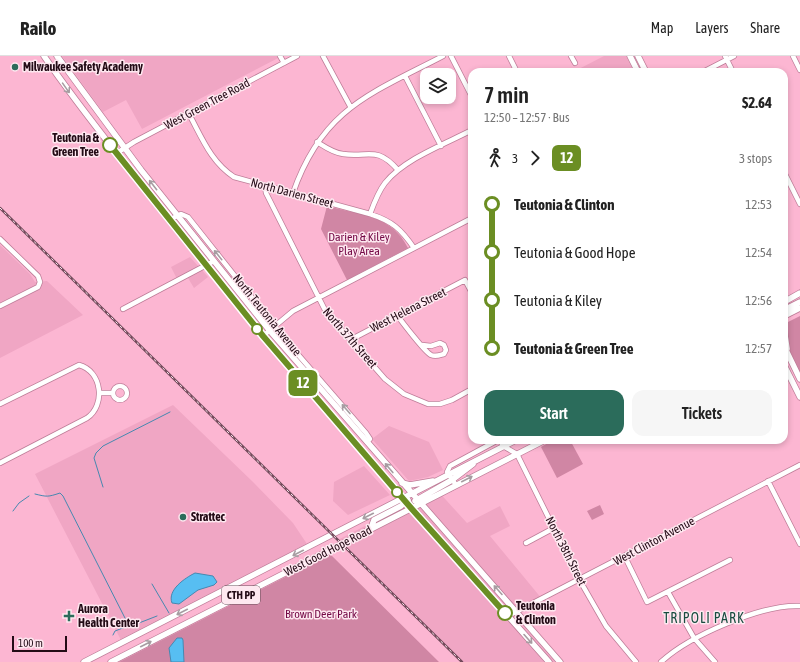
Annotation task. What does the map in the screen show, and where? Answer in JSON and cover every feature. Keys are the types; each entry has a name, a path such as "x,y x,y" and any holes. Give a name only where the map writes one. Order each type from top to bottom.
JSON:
{"main road":[{"name":"North Teutonia Avenue","path":"44,56 77,104 263,336 411,508 549,662"},
{"name":"North Teutonia Avenue","path":"57,56 124,148 270,331 369,440 411,494 560,662"},
{"path":"630,56 636,68"},
{"path":"638,56 644,68"},
{"path":"788,296 799,294"},
{"path":"788,300 799,294"},
{"path":"788,308 800,302"},
{"path":"788,314 800,308"},
{"path":"788,354 800,379"},
{"path":"788,373 800,397"},
{"path":"371,528 374,520 405,500 411,494 440,479 448,472 478,460 507,444"},
{"path":"411,508 418,501 537,444"},
{"path":"454,483 478,460"},
{"path":"402,483 410,485 440,479"},
{"name":"West Good Hope Road","path":"84,662 405,500"},
{"name":"West Good Hope Road","path":"111,662 411,508"}],"street":[{"path":"280,56 284,63"},
{"name":"West Green Tree Road","path":"117,153 297,56"},
{"path":"324,56 350,106"},
{"path":"293,193 301,168 317,142 333,122 350,106 443,56"},
{"path":"451,56 468,89"},
{"path":"509,56 515,68"},
{"path":"571,56 575,63"},
{"path":"710,68 726,58 734,56"},
{"path":"793,56 800,70"},
{"path":"726,58 732,68"},
{"path":"405,76 441,146"},
{"name":"North Darien Street","path":"189,114 213,159 223,170 234,177 388,220 404,233 414,248"},
{"path":"370,214 376,197 398,170 468,132"},
{"path":"317,142 331,151 343,154 375,154 386,159 398,170"},
{"path":"788,180 800,204"},
{"name":"North 37th Street","path":"265,186 266,193 326,312 385,379 404,394 428,404 440,404 452,400 468,391"},
{"name":"North Teutonia Avenue","path":"177,216 185,215 188,217 369,440"},
{"path":"169,220 177,216"},
{"path":"263,336 293,311 468,220"},
{"path":"0,239 38,276 40,283 36,288 0,306"},
{"path":"123,309 214,262"},
{"name":"West Helena Street","path":"350,340 465,280 468,286"},
{"path":"397,315 422,345 431,355 438,356 444,354 446,350 444,345 440,343 431,346 422,345"},
{"path":"0,404 77,365 84,366 95,379 100,394 97,406 87,418 0,463"},
{"path":"100,394 113,393"},
{"path":"454,483 448,472 451,465 491,444"},
{"path":"503,446 517,454"},
{"name":"North 38th Street","path":"517,454 579,579 606,626 636,662"},
{"name":"West Clinton Avenue","path":"508,616 625,557 800,465"},
{"path":"768,481 800,544"},
{"path":"526,543 554,528"},
{"path":"625,557 647,602 730,560"},
{"path":"668,592 694,638 716,662"},
{"path":"661,662 694,638 763,611 800,606"}],"shaded area":[{"path":"62,56 282,56 142,129 126,100 103,112"},
{"path":"604,56 626,56 632,68 581,68"},
{"path":"0,245 30,274 35,282 47,281 83,315 0,358"},
{"path":"190,257 208,277 194,288 188,278 179,283 171,267"},
{"path":"173,405 252,481 293,523 309,547 122,642 35,474"},
{"path":"389,426 429,442 443,470 428,477 409,481 372,439"},
{"path":"364,466 390,495 348,515 333,501 334,482"},
{"path":"436,489 467,523 500,506 510,526 490,536 542,599 513,614 555,662 462,662 338,540"}],"green space":[{"name":"Darien & Kiley Play Area","path":"327,206 374,218 384,223 401,237 408,248 347,280 321,229"},
{"path":"800,316 800,375 788,351 788,322"},
{"path":"546,444 572,444 583,464 557,478 541,447"},
{"path":"600,505 604,514 592,520 587,511"},
{"name":"Brown Deer Park","path":"330,554 439,662 119,662"}],"water":[{"path":"195,573 213,576 217,582 214,585 198,590 179,604 172,603 171,598 174,589 182,581"},
{"path":"177,638 182,638 183,640 184,662 171,662 169,648"}],"waterway":[{"path":"103,487 94,458 96,453 103,446 170,412"},
{"path":"35,494 48,496 60,493 63,496 127,622 128,626 115,631 113,635"},
{"path":"13,511 19,503 29,496"},
{"path":"152,584 169,613"},
{"path":"139,623 157,616"}],"railway":[{"path":"0,208 462,662"}],"bus line":[{"name":"12","path":"110,145 263,336 411,508 505,613"}],"place":[{"name":"Milwaukee Safety Academy","path":"15,67"},
{"name":"Teutonia & Green Tree","path":"110,145"},
{"name":"Strattec","path":"183,517"},
{"name":"Teutonia & Clinton","path":"505,613"},
{"name":"Aurora Health Center","path":"69,616"}],"district":[{"name":"TRIPOLI PARK","path":"704,618"}]}
